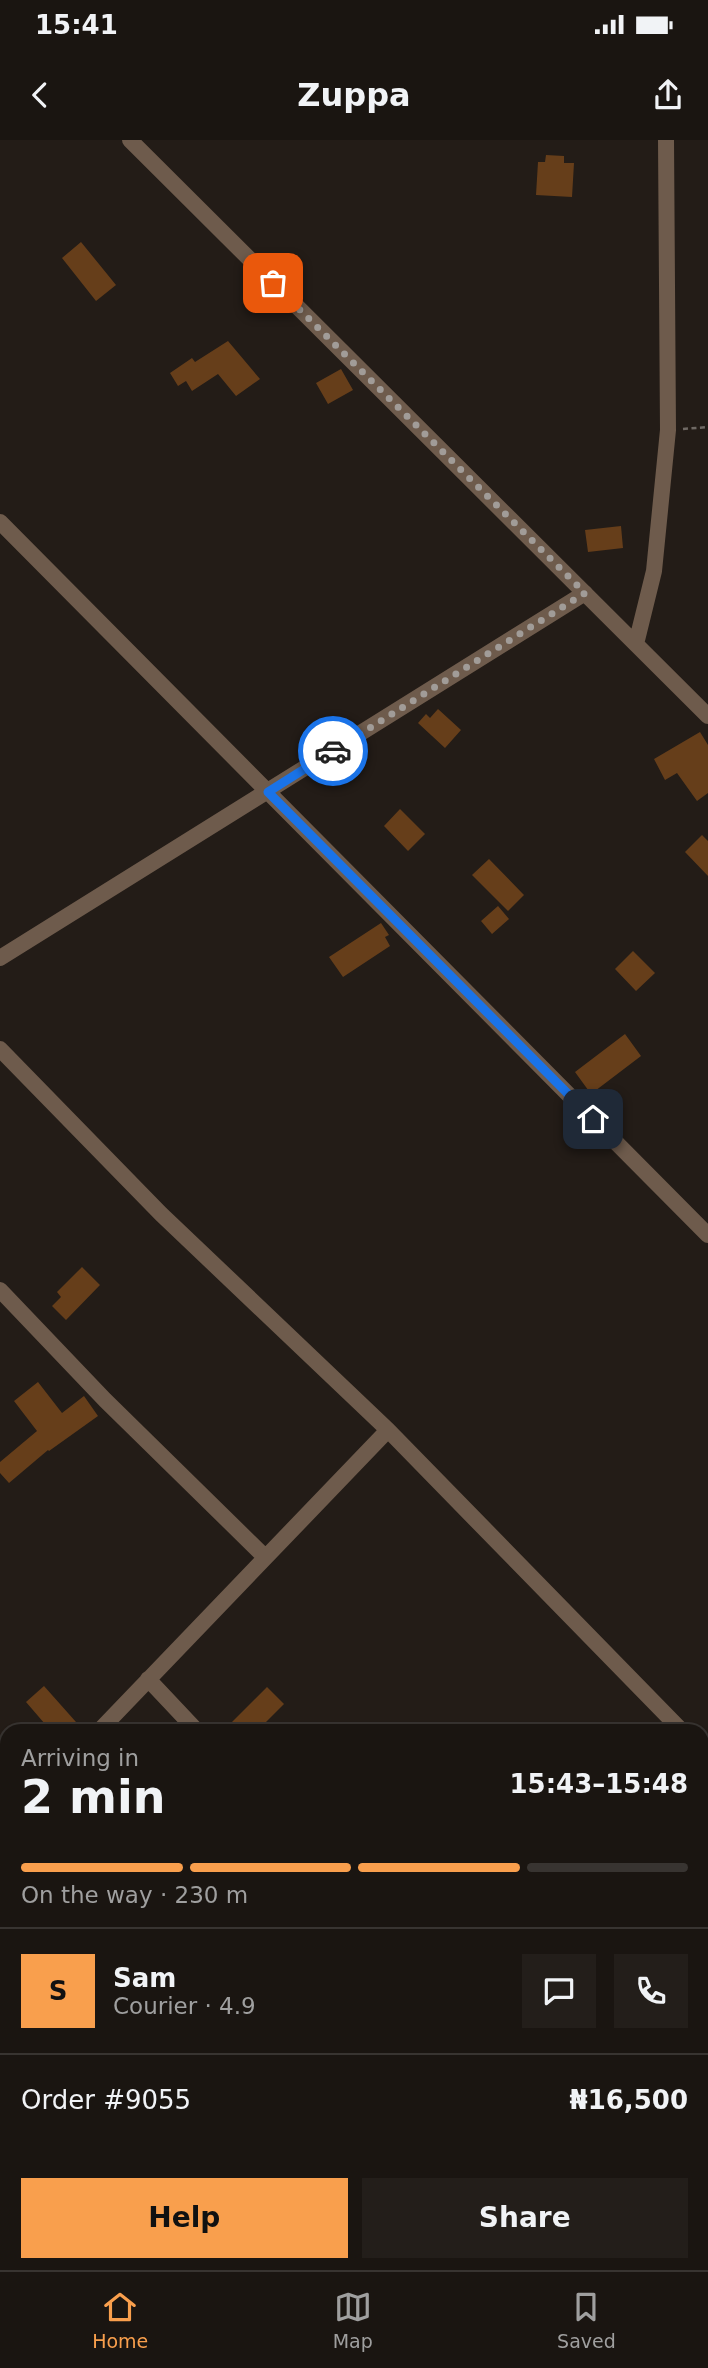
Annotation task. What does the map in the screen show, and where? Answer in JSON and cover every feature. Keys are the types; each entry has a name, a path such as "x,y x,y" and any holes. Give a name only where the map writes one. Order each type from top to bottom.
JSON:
{"street":[{"path":"130,140 708,716"},
{"path":"636,644 654,571 668,430 666,140"},
{"path":"0,522 708,1235"},
{"path":"0,958 585,593"},
{"path":"0,1049 161,1214 387,1430 675,1724"},
{"path":"0,1290 105,1400 265,1557"},
{"path":"106,1724 387,1430"},
{"path":"148,1679 190,1724"}],"path":[{"path":"668,430 708,427"}],"building":[{"path":"546,155 564,156 564,163 574,163 572,197 536,195 538,162 545,162"},
{"path":"81,242 116,285 96,301 62,258"},
{"path":"228,341 260,379 236,396 218,374 192,391 186,381 178,386 170,373 192,358 195,362"},
{"path":"341,369 353,390 328,404 316,383"},
{"path":"621,526 623,548 588,552 585,530"},
{"path":"438,709 461,730 445,748 418,723 426,714 430,718"},
{"path":"700,732 708,745 708,793 697,801 677,773 665,780 654,759"},
{"path":"400,809 425,834 408,851 384,826"},
{"path":"702,835 708,841 708,876 685,852"},
{"path":"489,859 524,895 508,911 472,875"},
{"path":"498,906 509,919 492,934 481,921"},
{"path":"381,923 389,935 385,937 390,946 343,977 329,957"},
{"path":"633,951 655,973 636,991 615,969"},
{"path":"625,1034 641,1056 591,1094 575,1072"},
{"path":"82,1267 100,1285 66,1320 52,1306 61,1297 57,1292"},
{"path":"38,1382 62,1413 84,1396 98,1416 48,1450 9,1483 0,1473 0,1462 37,1431 14,1401"},
{"path":"44,1686 78,1724 45,1724 26,1702"},
{"path":"267,1687 284,1704 264,1724 230,1724"}],"way so far":[{"path":"273,283 585,593 333,751"}],"route":[{"path":"333,751 268,792 593,1119"}]}
